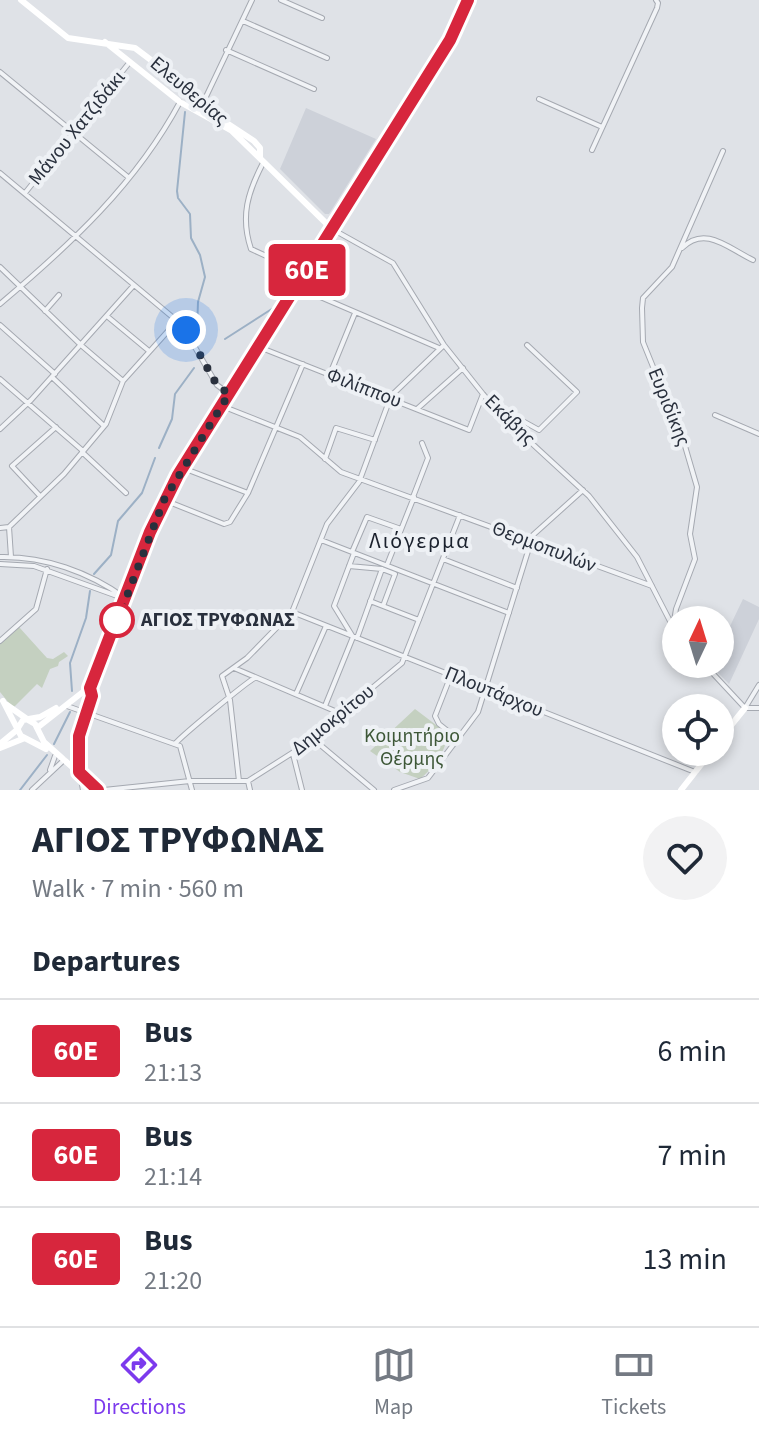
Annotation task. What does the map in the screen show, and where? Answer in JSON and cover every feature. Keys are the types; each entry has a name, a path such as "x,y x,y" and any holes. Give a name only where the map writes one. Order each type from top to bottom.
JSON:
{"main road":[{"name":"Ελευθερίας","path":"21,0 68,38 135,48 187,87 216,116 256,143 262,160"},
{"path":"0,746 21,722 44,715 90,688 164,500 455,31 469,0"},
{"name":"Ελευθερίας","path":"105,42 180,102 232,131 332,229"},
{"path":"1,699 35,723 51,751"},
{"path":"1,699 26,738 64,760 101,790"},
{"path":"0,746 33,737 37,728 74,699"},
{"path":"734,722 745,708"},
{"path":"681,790 700,766"}],"street":[{"path":"203,103 252,0"},
{"path":"281,0 322,18"},
{"path":"592,150 658,7 656,0"},
{"path":"243,21 327,58"},
{"path":"227,51 314,89"},
{"name":"Μάνου Χατζιδάκι","path":"25,193 129,63"},
{"path":"0,72 129,177"},
{"path":"539,99 602,127"},
{"path":"0,304 77,237 156,145 180,102"},
{"name":"Ευριδίκης","path":"678,606 680,594 695,559 690,534 697,487 680,429 666,411 662,389 641,332 643,298 672,267 723,151"},
{"path":"262,160 247,197 245,216 251,249 275,260"},
{"path":"0,173 177,321 217,385 229,394"},
{"name":"Εκάβης","path":"332,229 393,263 442,346 512,425 583,490 637,557 662,606"},
{"path":"680,249 690,240 705,236 753,260"},
{"path":"0,267 123,381"},
{"path":"0,429 82,346 134,285"},
{"path":"239,781 230,700 222,676 292,612 330,520 361,479 390,398 442,346 297,287"},
{"path":"45,311 59,295"},
{"path":"329,375 355,313"},
{"path":"108,317 149,351"},
{"path":"0,528 9,527 64,474 104,426 123,381 177,321"},
{"path":"0,325 104,426"},
{"path":"512,425 521,420 539,430 577,392 527,345"},
{"name":"Φιλίππου","path":"259,347 469,430 483,394"},
{"path":"164,500 228,524 248,493 303,364"},
{"path":"417,409 463,368"},
{"path":"0,379 126,493"},
{"name":"Θερμοπυλών","path":"221,406 302,438 339,471 652,586"},
{"path":"715,415 759,434"},
{"path":"40,496 12,466 56,427"},
{"path":"325,459 336,428 375,440"},
{"path":"325,706 429,457 422,443"},
{"path":"183,468 248,493"},
{"path":"394,790 428,778 480,709 530,542 534,534 583,490"},
{"name":"Δημοκρίτου","path":"248,781 293,754 402,663 460,515"},
{"path":"355,637 334,608 367,517 401,529"},
{"path":"9,527 11,557"},
{"path":"321,540 509,613"},
{"path":"0,557 39,560 65,568 103,584 125,598"},
{"path":"443,559 517,588"},
{"path":"0,564 47,569 125,598"},
{"path":"349,566 384,567 395,574 383,606"},
{"path":"0,641 36,609 47,569"},
{"path":"370,601 419,620"},
{"name":"Πλουτάρχου","path":"292,612 696,772"},
{"path":"296,694 326,626"},
{"path":"234,668 342,714"},
{"path":"451,675 436,719 458,739"},
{"path":"175,744 255,678"},
{"path":"717,678 745,708 759,708"},
{"path":"745,708 759,685"},
{"path":"83,790 79,772 79,736 92,696 90,688"},
{"path":"66,706 182,748 192,790"},
{"path":"312,738 374,790"},
{"path":"49,772 51,751"},
{"path":"293,754 302,790"},
{"path":"32,790 64,760"},
{"path":"101,790 190,781 248,781 250,790"}],"shaded area":[{"path":"306,108 376,139 329,214 325,214 280,169"},
{"path":"743,599 759,607 759,619 734,673 734,618"}],"green space":[{"path":"19,627 47,658 53,659 64,652 68,656 50,669 42,688 37,684 13,708 0,692 0,642"},
{"name":"Κοιμητήριο Θέρμης","path":"415,709 444,731 447,737 437,760 420,779 400,772 370,751"}],"waterway":[{"path":"185,112 177,191 178,198 190,214 191,238 200,255 205,277 198,302 197,330"},
{"path":"225,339 278,305"},
{"path":"159,448 172,419 175,394 194,368"},
{"path":"94,574 111,555 118,521 142,493 155,458"},
{"path":"72,691 70,663 86,618 90,591"},
{"path":"54,744 70,712"},
{"path":"20,790 47,755"}],"bus line":[{"name":"60Ε","path":"98,790 79,772 80,729 92,696 90,688 159,512 178,475 450,40 468,0"}],"place":[{"name":"ΑΓΙΟΣ ΤΡΥΦΩΝΑΣ","path":"117,620"}],"district":[{"name":"Λιόγερμα","path":"420,541"}],"route":[{"path":"117,620 115,627 164,500 229,394 217,385 186,330"}]}
